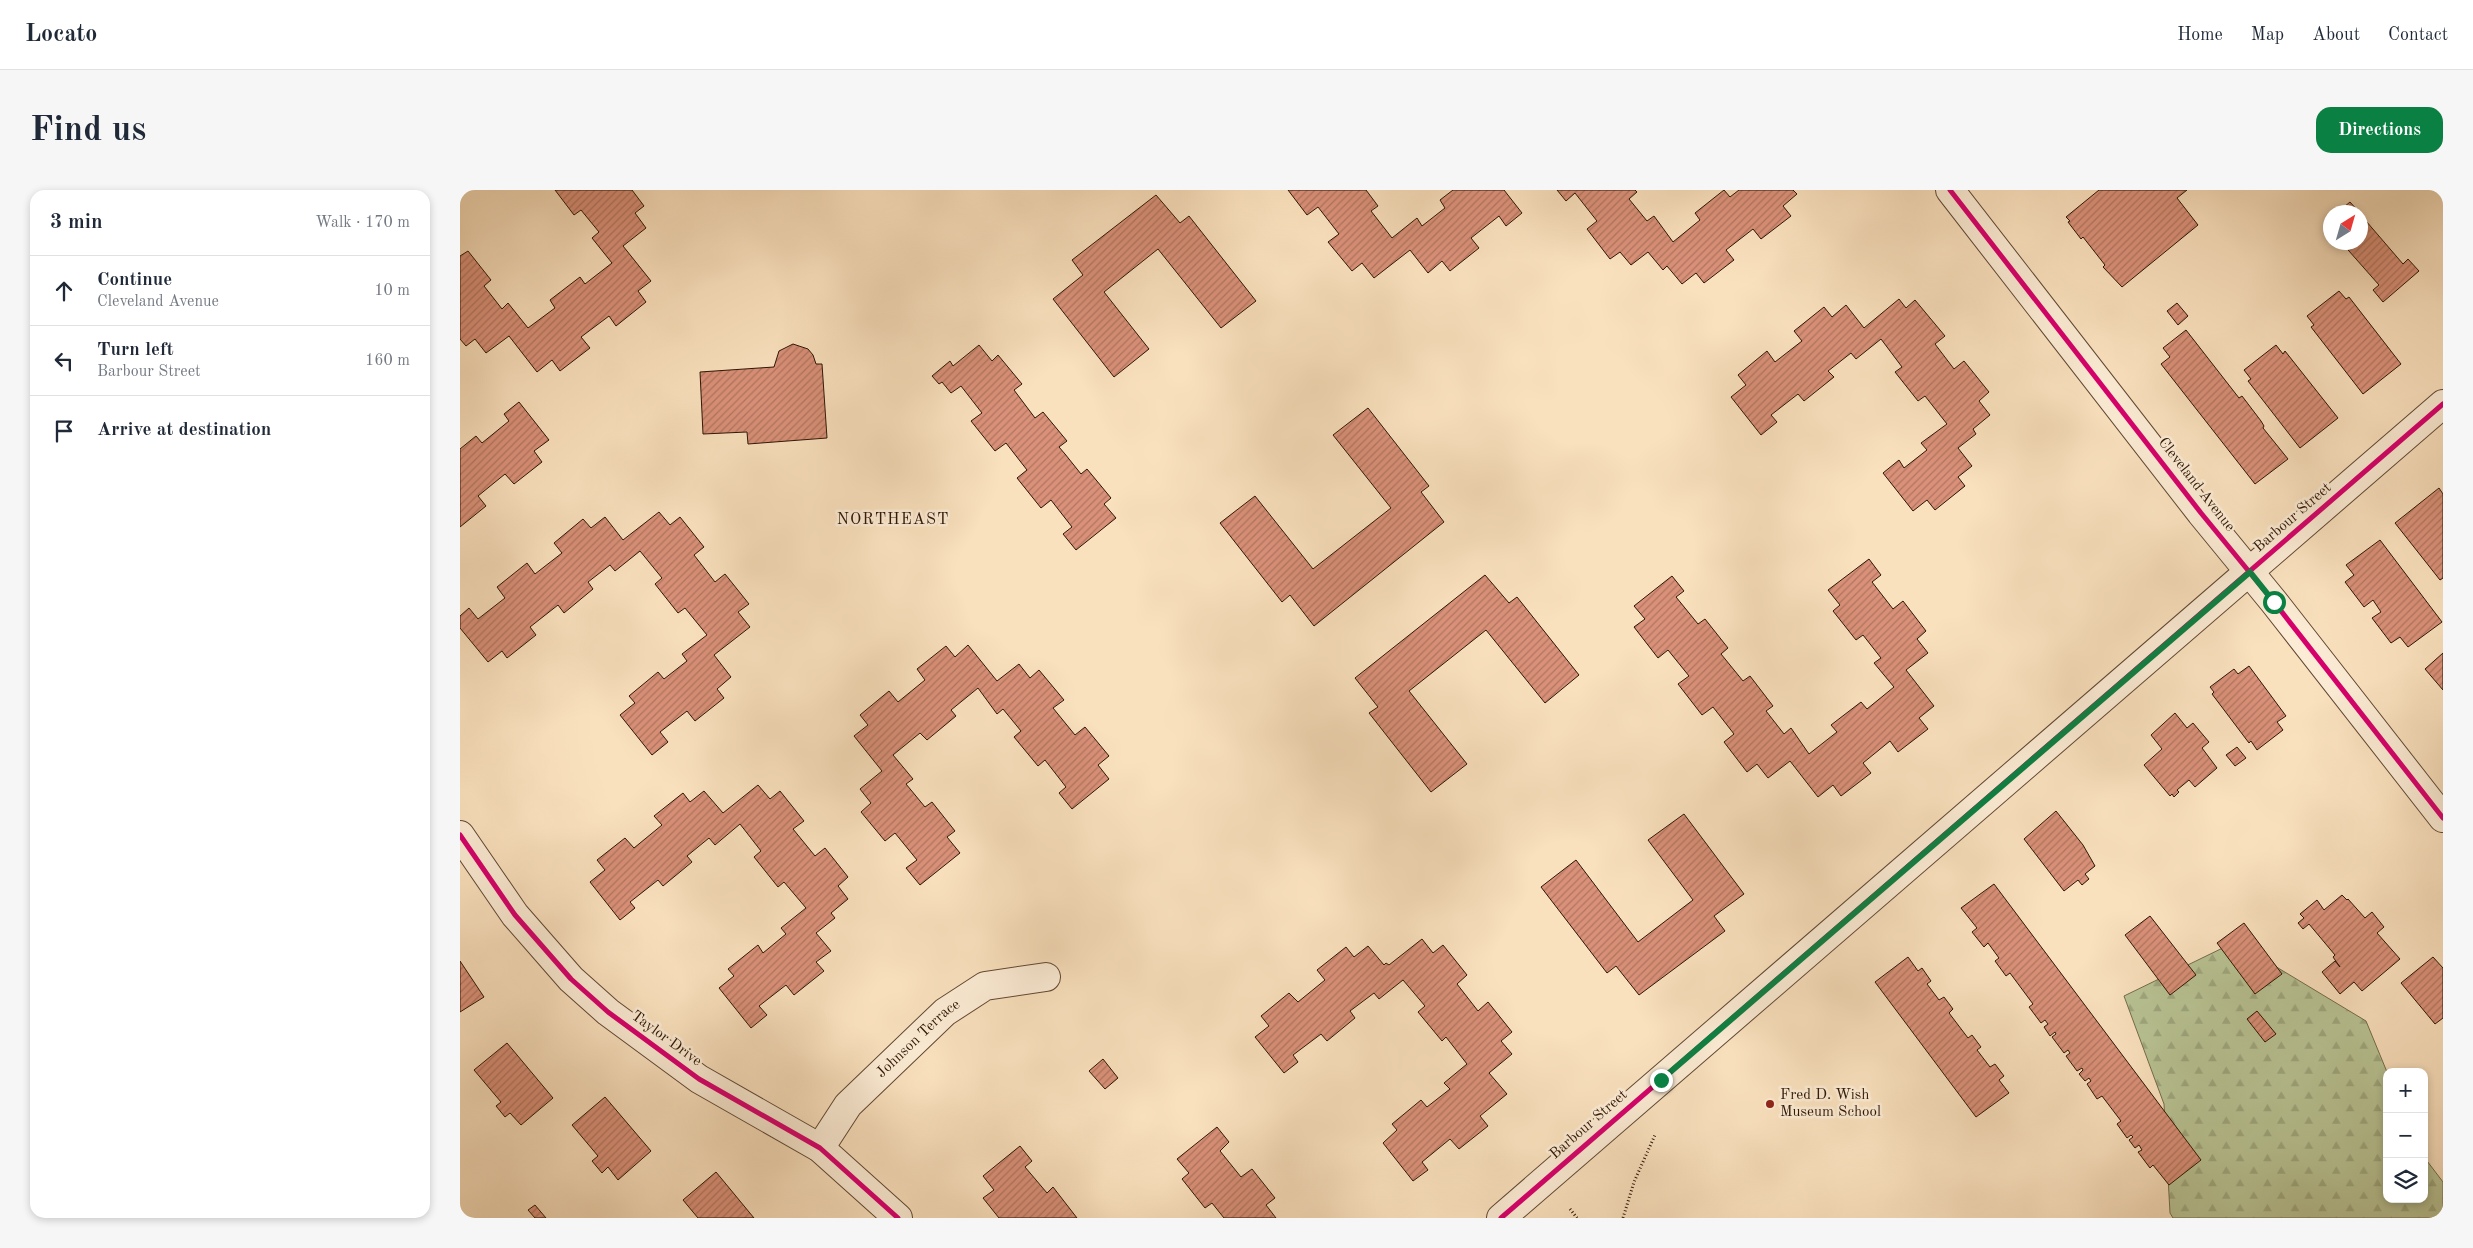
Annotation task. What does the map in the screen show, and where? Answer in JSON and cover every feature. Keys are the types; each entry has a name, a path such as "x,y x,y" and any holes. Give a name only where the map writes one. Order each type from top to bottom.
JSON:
{"street":[{"name":"Cleveland Avenue","path":"1950,190 2201,513 2250,572 2443,818"},
{"name":"Barbour Street","path":"1500,1218 2443,404"},
{"name":"Taylor Drive","path":"460,835 515,914 571,979 608,1012 699,1079 820,1148 898,1218"},
{"name":"Johnson Terrace","path":"820,1148 848,1105 945,1012 985,986 1046,977"}],"path":[{"path":"1623,1218 1634,1182 1655,1135"},
{"path":"1570,1209 1577,1218"}],"green space":[{"path":"2235,942 2366,1021 2385,1068 2383,1068 2383,1203 2428,1203 2428,1162 2443,1182 2443,1218 2173,1218 2170,1213 2164,1104 2124,996"}],"building":[{"path":"555,190 632,190 644,206 635,213 646,228 623,246 651,281 638,291 646,302 616,326 609,316 581,337 590,348 560,371 552,360 537,372 509,336 486,353 475,339 466,346 460,339 460,256 468,251 491,280 484,286 502,309 508,303 528,328 555,308 550,300 580,277 585,284 612,263 592,238 599,232 581,210 574,215"},
{"path":"1288,190 1366,190 1378,206 1371,211 1392,238 1417,218 1422,226 1445,208 1440,200 1453,190 1504,190 1522,213 1506,226 1499,216 1471,238 1479,248 1450,271 1442,261 1428,273 1410,250 1374,278 1362,263 1352,271 1328,242 1339,234 1318,207 1307,215"},
{"path":"1557,190 1635,190 1637,192 1629,199 1647,221 1654,216 1673,242 1700,220 1695,213 1724,190 1730,197 1739,190 1793,190 1797,194 1783,206 1791,216 1761,239 1753,229 1726,250 1734,260 1704,283 1696,273 1682,284 1667,266 1663,270 1648,252 1631,265 1620,252 1610,259 1587,229 1597,221 1575,193 1566,201"},
{"path":"2099,190 2187,190 2177,198 2198,225 2122,287 2103,267 2105,265 2083,237 2081,239 2066,217"},
{"path":"1156,195 1180,223 1189,216 1256,301 1221,328 1158,249 1104,292 1149,349 1114,377 1053,299 1083,275 1072,260"},
{"path":"2368,223 2403,264 2408,259 2419,271 2383,302 2373,290 2379,285 2348,250 2368,250"},
{"path":"2339,291 2346,299 2349,297 2401,364 2363,394 2311,327 2314,325 2307,316"},
{"path":"1899,299 1906,308 1915,300 1945,336 1935,344 1954,369 1964,361 1989,392 1979,401 1990,415 1973,429 1976,434 1958,448 1972,466 1958,477 1965,486 1935,510 1927,500 1913,511 1883,473 1899,460 1904,468 1927,450 1921,443 1947,424 1925,396 1918,401 1895,372 1902,367 1881,339 1856,359 1851,353 1828,371 1834,377 1804,401 1798,394 1771,415 1777,422 1761,435 1731,397 1746,385 1738,375 1767,351 1775,362 1802,341 1794,331 1824,307 1832,317 1846,305 1864,328"},
{"path":"2177,303 2188,316 2178,325 2167,311"},
{"path":"2186,330 2239,398 2242,396 2261,421 2264,426 2263,428 2288,459 2255,484 2161,364 2170,357 2163,348"},
{"path":"793,344 808,349 813,355 816,364 822,364 827,438 748,444 747,432 703,434 700,372 774,367 779,351"},
{"path":"979,345 992,361 998,355 1022,384 1014,390 1035,418 1043,412 1067,441 1059,447 1081,474 1087,469 1111,498 1104,504 1116,518 1076,550 1063,534 1072,527 1051,500 1041,508 1017,478 1027,470 1006,443 995,451 971,421 982,413 961,386 951,393 942,382 939,384 932,376 950,361 953,366"},
{"path":"2276,345 2283,354 2285,351 2338,418 2300,448 2248,381 2251,379 2244,370"},
{"path":"519,402 549,440 534,451 542,462 514,484 505,474 478,496 486,506 460,527 460,449 476,436 482,443 509,421 504,414"},
{"path":"1368,408 1429,486 1421,492 1444,522 1314,626 1290,595 1282,602 1220,523 1255,496 1313,569 1391,508 1333,435"},
{"path":"2439,488 2443,494 2443,578 2440,580 2395,523"},
{"path":"659,512 670,525 680,517 704,547 694,555 715,582 725,574 749,604 738,612 750,627 714,655 731,677 717,689 724,698 695,721 687,711 660,732 668,742 652,755 620,715 635,703 629,696 658,672 664,679 687,661 682,654 707,635 685,608 678,613 655,584 662,578 640,551 615,571 610,565 588,582 593,589 564,613 558,605 530,627 536,635 507,658 502,651 488,662 460,628 460,616 469,608 478,619 505,598 497,587 527,563 535,574 562,553 554,543 583,519 591,528 605,517 623,540"},
{"path":"2380,540 2442,622 2408,647 2400,637 2391,643 2372,618 2381,612 2373,600 2364,607 2345,582 2354,575 2346,565"},
{"path":"1869,559 1881,575 1872,582 1893,609 1903,601 1926,631 1917,639 1928,653 1906,670 1934,706 1919,718 1928,729 1898,752 1890,741 1863,763 1871,773 1841,796 1833,785 1818,797 1790,761 1768,778 1757,764 1747,772 1724,742 1734,734 1713,707 1702,715 1678,684 1689,676 1668,650 1658,658 1634,627 1645,619 1634,606 1672,576 1684,591 1676,597 1698,624 1705,619 1728,648 1721,654 1743,681 1750,676 1773,706 1766,711 1784,734 1791,728 1809,754 1837,732 1831,725 1861,702 1867,709 1894,687 1874,663 1881,658 1863,635 1856,640 1833,611 1840,605 1828,590"},
{"path":"1485,575 1509,603 1517,597 1579,675 1545,703 1486,630 1409,691 1467,764 1431,792 1369,713 1378,707 1355,678"},
{"path":"968,645 997,681 1019,664 1030,678 1039,670 1064,700 1053,708 1075,735 1085,727 1109,756 1098,765 1109,779 1072,809 1059,793 1066,787 1045,760 1038,766 1014,737 1021,731 1003,709 997,714 978,688 951,710 956,716 927,740 920,733 893,755 913,779 906,784 925,807 932,802 955,831 947,837 960,853 920,885 906,868 917,860 895,833 885,841 861,812 871,803 860,789 882,771 854,736 868,725 860,715 889,691 898,702 925,680 917,669 946,646 955,657"},
{"path":"2443,653 2443,690 2425,669"},
{"path":"2249,666 2286,716 2277,722 2283,730 2257,750 2251,741 2249,743 2212,694 2214,692 2210,687 2234,669 2238,674"},
{"path":"2175,713 2187,728 2193,723 2209,742 2202,748 2217,768 2195,787 2189,780 2177,790 2179,792 2174,797 2172,794 2170,796 2144,765 2162,749 2151,735"},
{"path":"2237,747 2246,758 2235,766 2226,755"},
{"path":"758,785 770,799 780,791 804,821 793,829 815,856 825,848 848,877 838,886 848,899 831,913 835,918 816,933 831,951 816,962 824,971 794,995 786,985 759,1006 767,1015 751,1028 719,988 734,976 728,969 758,945 763,953 786,934 781,928 806,908 784,882 778,887 754,857 761,851 740,824 715,845 709,838 687,856 692,862 663,886 658,880 630,902 635,908 620,920 590,882 605,870 597,860 625,838 634,848 662,825 654,816 683,793 690,802 704,791 723,813"},
{"path":"2056,811 2083,845 2095,866 2085,874 2089,879 2082,885 2078,880 2064,891 2024,839"},
{"path":"1684,814 1744,894 1714,916 1725,931 1639,995 1616,966 1607,973 1541,887 1576,860 1638,942 1693,900 1648,840"},
{"path":"1994,884 2201,1160 2169,1185 2153,1165 2150,1168 2138,1152 2142,1150 2139,1145 2135,1148 2129,1140 2133,1137 2131,1135 2127,1138 2117,1124 2121,1121 2102,1096 2097,1099 2087,1084 2091,1081 2089,1078 2085,1081 2079,1074 2083,1070 2082,1068 2077,1071 2066,1056 2070,1053 2068,1050 2064,1053 2052,1037 2056,1034 2055,1032 2050,1036 2044,1027 2048,1024 2045,1020 2041,1023 2029,1007 2033,1004 2010,973 2006,976 1995,961 1999,958 1988,943 1984,947 1972,932 1977,928 1961,908"},
{"path":"2342,895 2365,918 2372,912 2384,927 2377,933 2400,959 2362,991 2354,982 2340,994 2322,972 2335,961 2340,967 2333,957 2335,955 2309,924 2303,929 2298,923 2304,918 2300,914 2317,900 2324,910"},
{"path":"2150,916 2196,975 2170,995 2125,935"},
{"path":"2244,923 2282,974 2255,994 2217,943"},
{"path":"1422,939 1433,953 1443,945 1467,975 1457,984 1478,1011 1488,1002 1512,1032 1501,1041 1512,1054 1489,1073 1507,1094 1480,1116 1488,1126 1459,1149 1450,1139 1422,1162 1428,1170 1413,1181 1383,1143 1397,1130 1392,1124 1421,1100 1427,1107 1450,1089 1444,1083 1467,1064 1446,1037 1442,1041 1418,1012 1425,1006 1403,980 1379,999 1374,993 1350,1011 1355,1018 1327,1041 1321,1034 1293,1055 1298,1062 1284,1073 1255,1037 1269,1026 1261,1016 1289,993 1298,1002 1325,980 1317,970 1346,947 1354,957 1368,946 1384,965 1386,963 1389,965"},
{"path":"1908,957 1918,971 1922,968 1931,981 1927,984 1939,1000 1944,997 1953,1009 1949,1013 1968,1038 1972,1035 1981,1047 1977,1050 1990,1067 1995,1064 2004,1076 1999,1080 2009,1093 1976,1117 1875,982"},
{"path":"2433,957 2443,968 2443,1018 2435,1024 2401,983"},
{"path":"460,961 484,997 460,1012"},
{"path":"2257,1011 2276,1034 2265,1042 2247,1019"},
{"path":"507,1043 553,1098 521,1125 510,1113 505,1117 496,1106 501,1102 474,1070"},
{"path":"1103,1059 1118,1078 1105,1089 1089,1071"},
{"path":"605,1097 651,1151 618,1180 608,1167 602,1173 592,1161 598,1156 572,1125"},
{"path":"1217,1127 1229,1142 1220,1151 1241,1177 1252,1169 1275,1198 1266,1205 1276,1218 1224,1218 1212,1203 1205,1208 1182,1179 1189,1173 1177,1159"},
{"path":"1020,1146 1032,1161 1025,1167 1047,1193 1053,1187 1077,1218 999,1218 983,1198 994,1190 983,1176"},
{"path":"716,1172 754,1218 698,1218 683,1200"},
{"path":"535,1205 546,1218 535,1218 528,1210"}],"cycle path":[{"path":"1950,190 2201,513 2274,602 2443,818"},
{"path":"1501,1218 2443,404"},
{"path":"460,835 515,915 571,979 608,1012 699,1079 820,1148 898,1218"}],"place":[{"name":"Fred D. Wish Museum School","path":"1770,1104"}],"district":[{"name":"NORTHEAST","path":"893,520"}],"route":[{"path":"1661,1080 2250,572 2274,602"}]}
